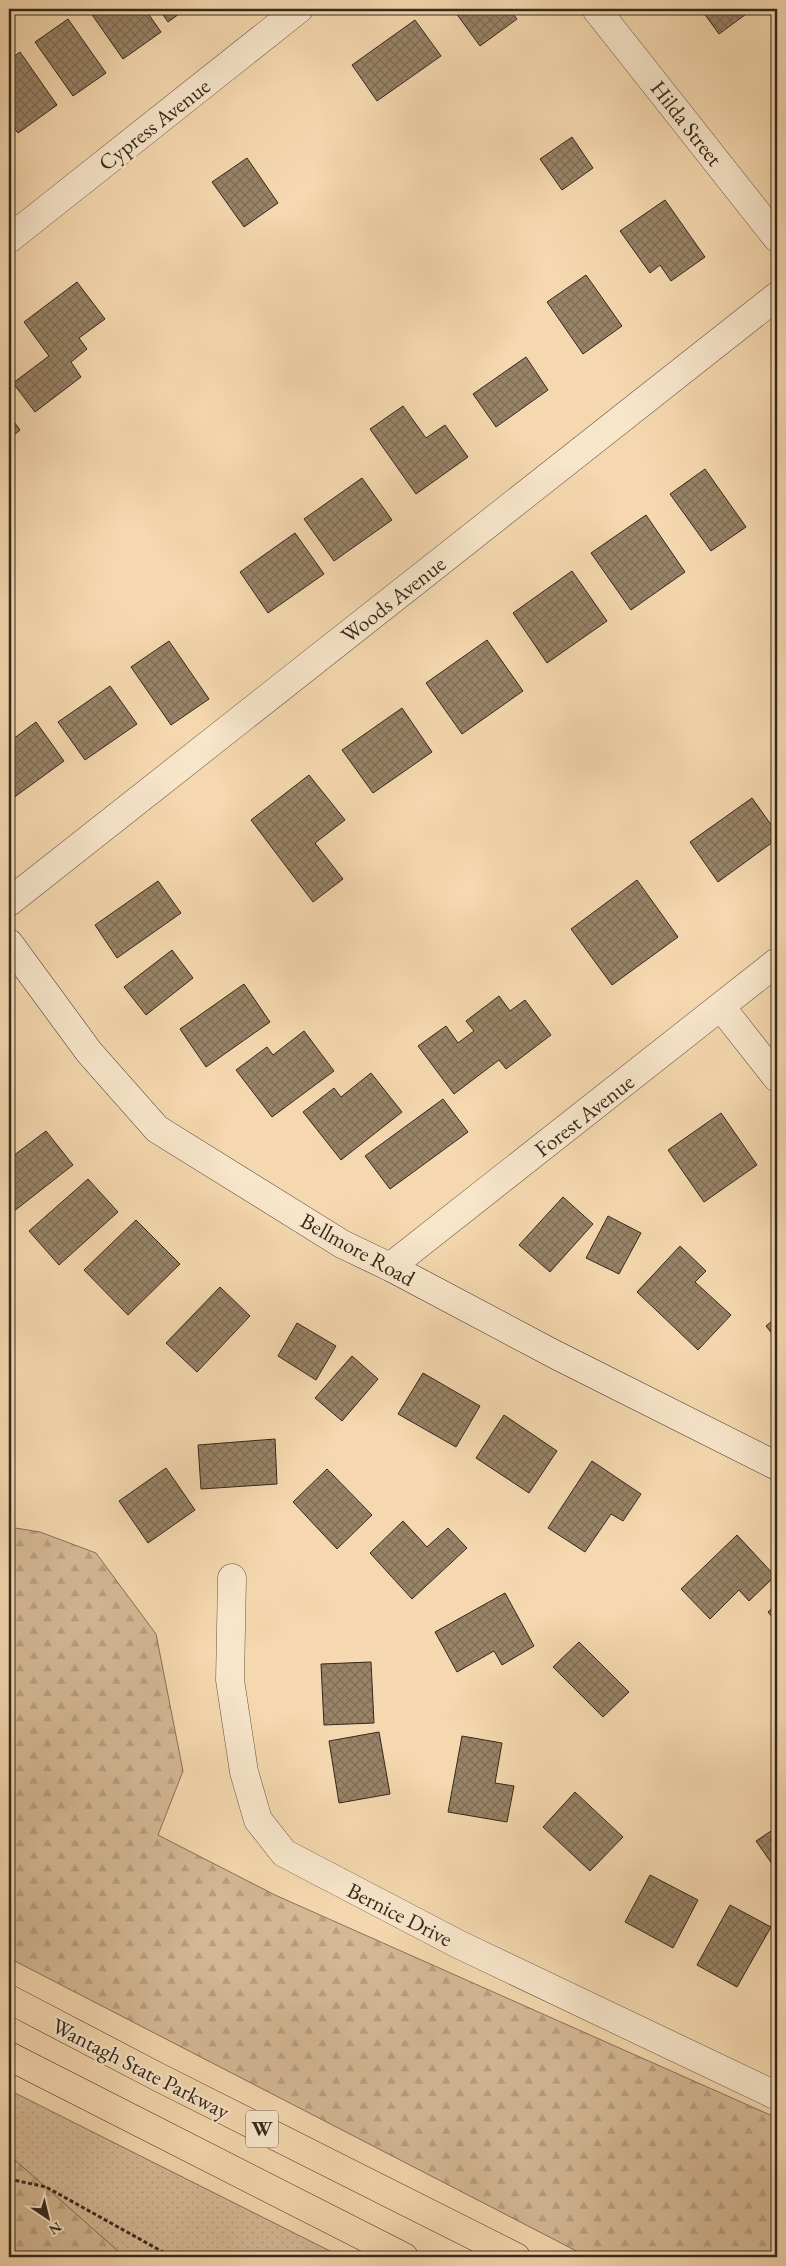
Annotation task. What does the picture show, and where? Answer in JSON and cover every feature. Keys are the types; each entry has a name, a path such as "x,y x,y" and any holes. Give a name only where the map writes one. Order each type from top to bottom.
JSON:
{"highway":[{"name":"Wantagh State Parkway","path":"9,1999 162,2079 516,2257"},
{"name":"W","path":"9,2056 404,2257"}],"street":[{"name":"Cypress Avenue","path":"9,238 299,9"},
{"name":"Hilda Street","path":"596,9 777,238"},
{"name":"Woods Avenue","path":"9,902 777,296"},
{"name":"Bellmore Road","path":"9,943 89,1052 157,1129 342,1244 390,1267 554,1354 777,1466"},
{"name":"Forest Avenue","path":"390,1267 777,962"},
{"path":"721,1007 777,1078"},
{"name":"Bernice Drive","path":"232,1578 230,1680 244,1772 258,1820 284,1853 458,1944 777,2096"}],"path":[{"path":"9,2179 46,2187 172,2257"}],"green space":[{"path":"9,1527 40,1532 96,1553 156,1634 183,1771 158,1835 275,1895 777,2118 777,2257 588,2257 9,1958"},
{"path":"9,2090 342,2257 129,2257 118,2251 16,2161 9,2158"},
{"path":"9,2158 16,2161 118,2251 129,2257 9,2257"}],"building":[{"path":"88,9 145,9 161,32 123,59"},
{"path":"159,9 186,9 168,22"},
{"path":"453,9 509,9 517,19 480,46"},
{"path":"701,9 753,9 719,34"},
{"path":"68,19 106,73 73,96 35,42"},
{"path":"415,20 441,56 377,101 352,65"},
{"path":"20,52 57,105 18,133 9,120 9,60"},
{"path":"572,137 593,168 562,190 540,159"},
{"path":"247,158 278,203 244,227 212,182"},
{"path":"665,200 705,257 671,281 660,265 650,273 620,231"},
{"path":"586,275 622,326 583,354 547,302"},
{"path":"77,282 105,319 79,338 87,349 71,362 81,377 35,412 13,383 49,356 24,322"},
{"path":"526,357 548,390 496,427 473,394"},
{"path":"403,406 426,438 445,425 468,457 416,494 370,429"},
{"path":"9,415 20,430 9,439"},
{"path":"705,469 746,527 711,551 670,494"},
{"path":"362,478 392,520 334,561 304,519"},
{"path":"646,515 685,572 631,610 591,553"},
{"path":"295,533 324,574 268,613 240,572"},
{"path":"572,571 607,621 547,663 513,613"},
{"path":"487,640 523,691 462,734 426,683"},
{"path":"169,641 209,699 171,725 131,667"},
{"path":"110,686 137,724 85,760 58,722"},
{"path":"402,708 432,752 373,793 342,750"},
{"path":"36,722 64,761 9,801 9,742"},
{"path":"309,775 345,820 315,843 343,879 313,902 251,820"},
{"path":"752,798 777,833 777,839 718,882 690,842"},
{"path":"637,880 678,937 612,985 571,929"},
{"path":"158,881 181,913 117,958 95,925"},
{"path":"172,950 193,978 146,1015 124,987"},
{"path":"244,984 270,1022 206,1067 180,1029"},
{"path":"499,996 510,1011 525,1000 551,1035 506,1069 499,1060 454,1094 418,1046 446,1026 458,1043 474,1031 466,1021"},
{"path":"304,1031 334,1071 272,1117 236,1070 267,1047 273,1055"},
{"path":"371,1073 402,1112 341,1160 303,1112 334,1088 341,1097"},
{"path":"443,1099 468,1132 390,1189 365,1156"},
{"path":"721,1113 757,1165 704,1202 668,1150"},
{"path":"46,1131 73,1165 9,1215 9,1159"},
{"path":"88,1179 118,1212 59,1265 29,1231"},
{"path":"563,1197 593,1224 550,1272 519,1245"},
{"path":"608,1216 641,1233 619,1274 586,1258"},
{"path":"136,1220 180,1264 128,1315 84,1270"},
{"path":"680,1246 706,1271 695,1282 731,1315 698,1350 637,1292"},
{"path":"220,1287 250,1316 197,1372 166,1343"},
{"path":"777,1317 777,1340 766,1326"},
{"path":"297,1323 336,1346 316,1380 278,1356"},
{"path":"352,1356 378,1379 342,1421 315,1398"},
{"path":"423,1373 480,1406 456,1447 398,1414"},
{"path":"504,1415 557,1451 529,1493 476,1458"},
{"path":"275,1439 277,1484 201,1489 198,1445"},
{"path":"592,1461 641,1494 623,1521 611,1514 585,1552 548,1528"},
{"path":"166,1468 195,1510 148,1543 119,1501"},
{"path":"327,1469 372,1515 337,1549 293,1502"},
{"path":"403,1521 427,1547 448,1528 467,1548 412,1599 370,1553"},
{"path":"737,1535 775,1576 749,1601 739,1590 710,1619 681,1589"},
{"path":"505,1593 534,1646 502,1665 494,1651 457,1672 435,1632"},
{"path":"777,1604 777,1623 768,1612"},
{"path":"579,1642 629,1692 603,1717 553,1667"},
{"path":"371,1662 374,1723 324,1725 321,1664"},
{"path":"379,1732 390,1794 339,1803 329,1741"},
{"path":"462,1736 502,1743 495,1783 514,1786 507,1822 448,1812"},
{"path":"575,1792 623,1837 590,1871 543,1827"},
{"path":"777,1827 777,1871 756,1841"},
{"path":"650,1875 698,1900 673,1948 625,1922"},
{"path":"730,1905 771,1927 737,1987 697,1965"}]}
